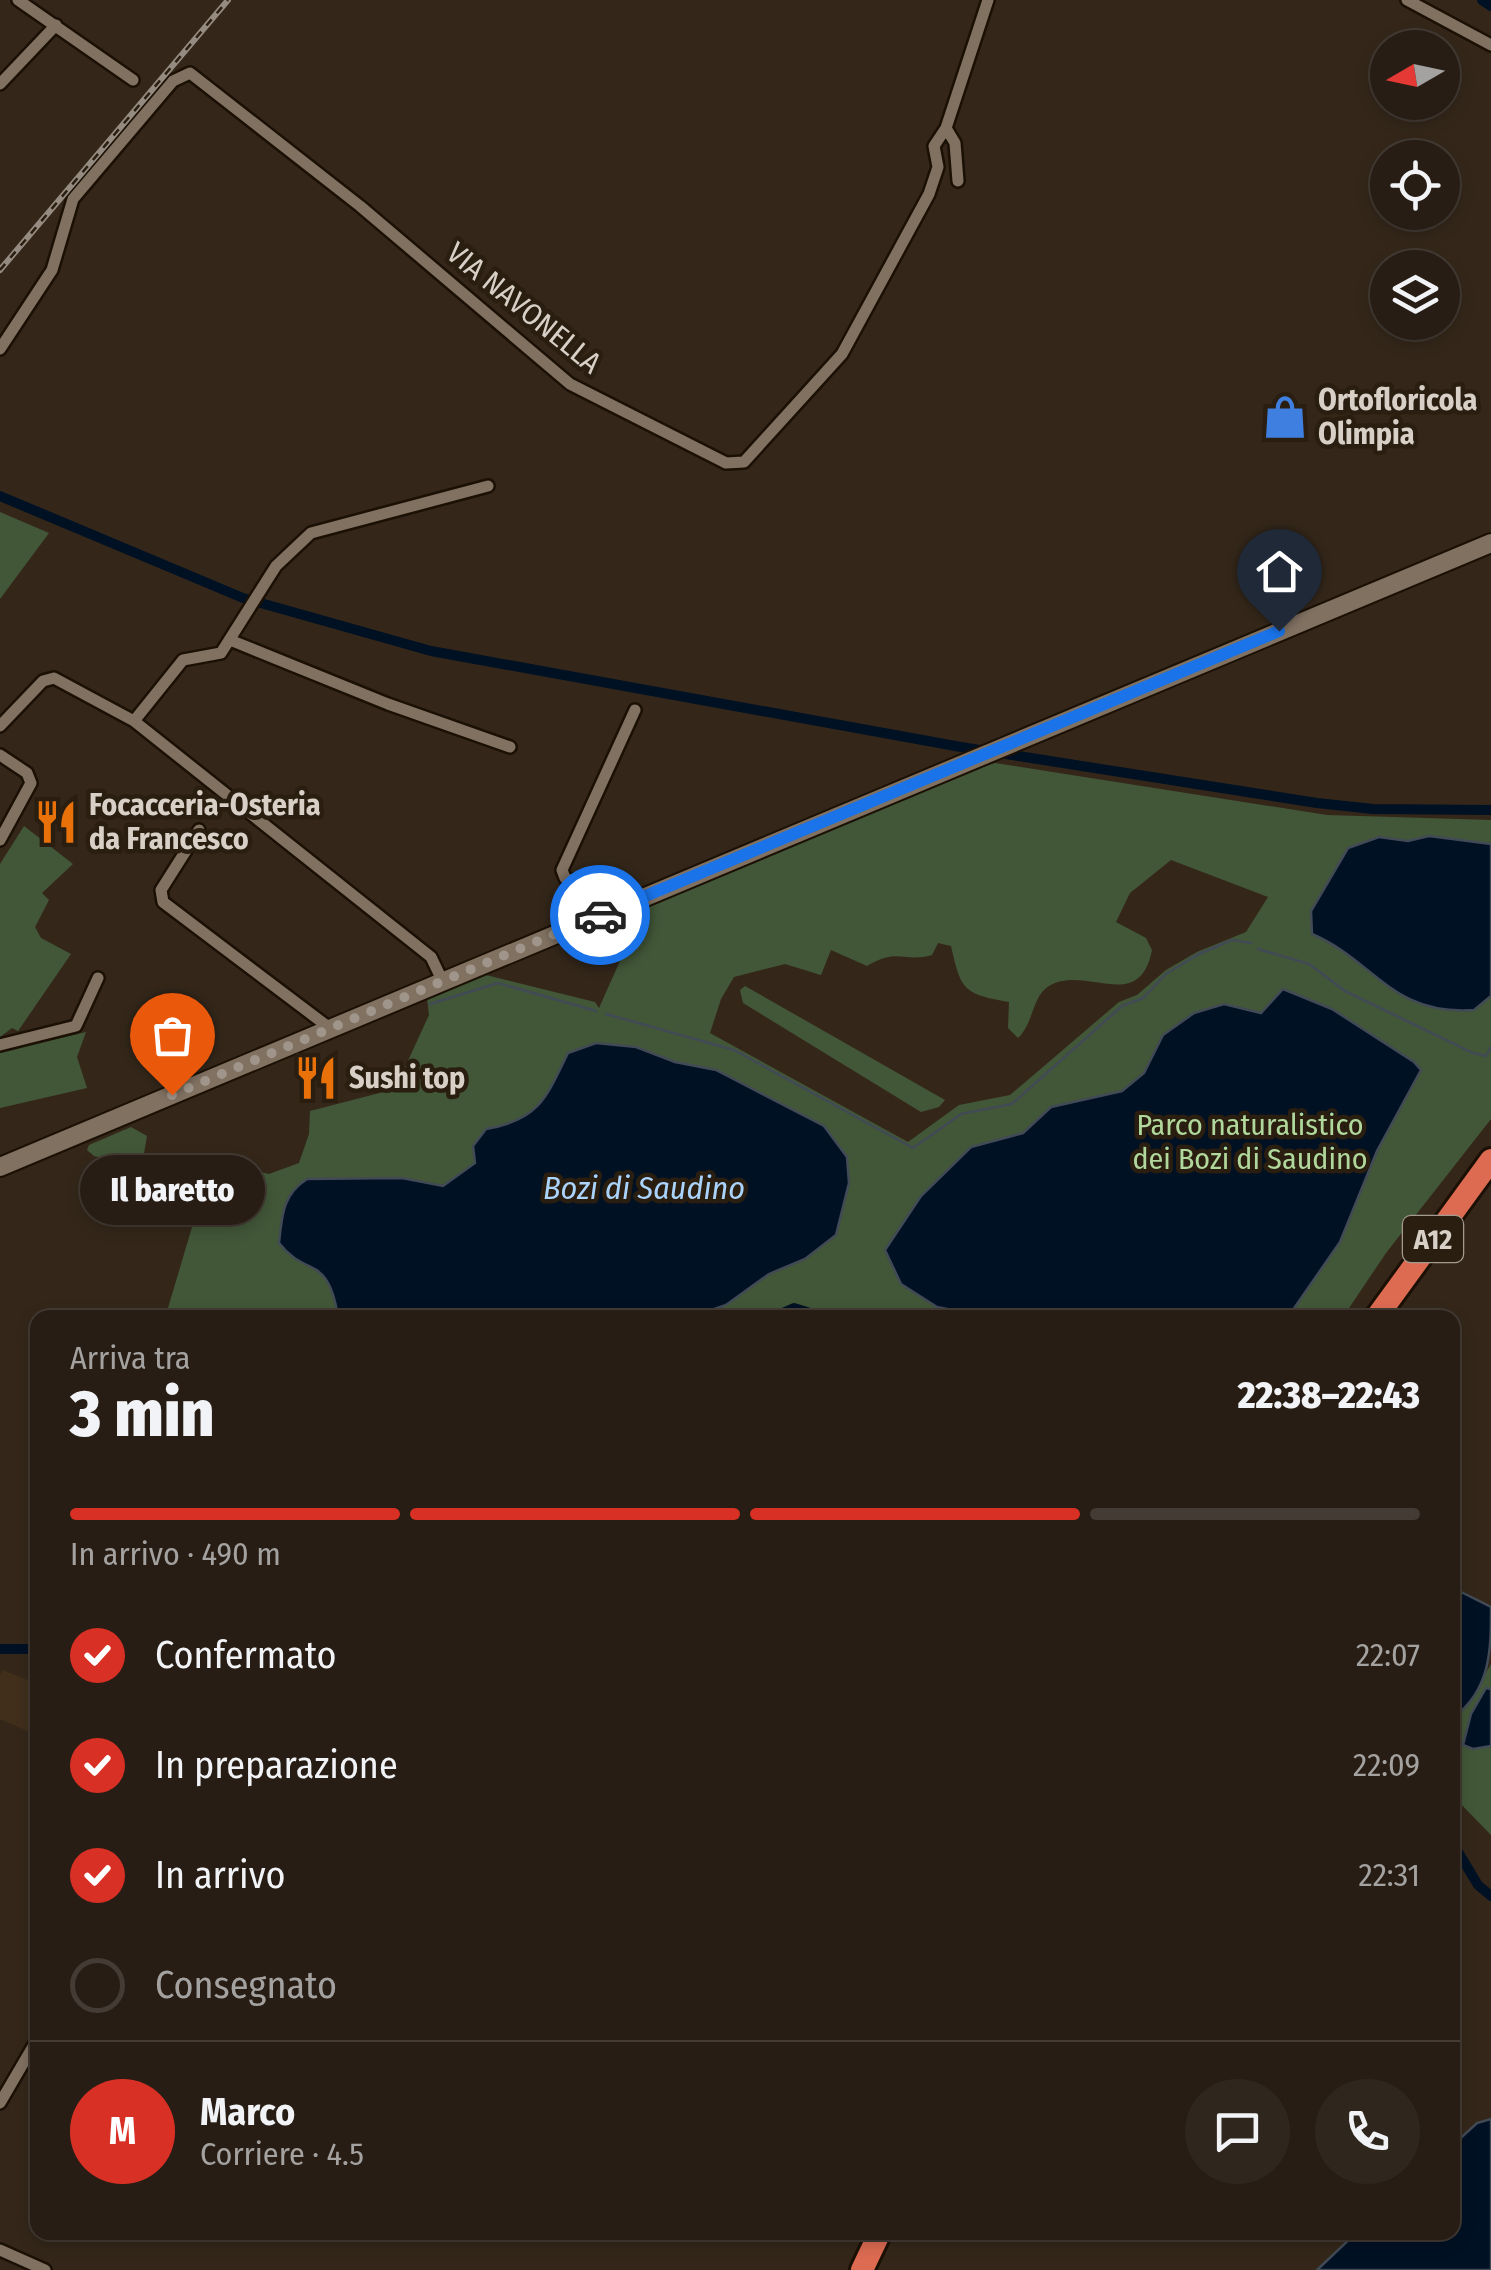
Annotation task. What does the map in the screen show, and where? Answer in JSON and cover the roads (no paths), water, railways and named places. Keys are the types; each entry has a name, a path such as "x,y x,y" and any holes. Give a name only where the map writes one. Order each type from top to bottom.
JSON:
{"highway":[{"name":"A12","path":"1382,1310 1491,1160"},
{"name":"A12","path":"1398,1310 1491,1184"},
{"path":"847,2270 861,2240"},
{"path":"862,2270 876,2240"}],"main road":[{"path":"0,1167 1491,543"}],"street":[{"path":"18,0 132,80"},
{"name":"VIA NAVONELLA","path":"0,349 52,270 74,199 174,81 190,73 360,206 570,384 726,463 738,464 753,456 842,354 929,194 938,167 941,136 988,0"},
{"path":"1407,0 1491,45"},
{"path":"0,84 56,25"},
{"path":"941,136 955,144 958,180"},
{"path":"134,721 183,660 221,653 276,566 310,533 488,486"},
{"path":"230,640 510,748"},
{"path":"0,726 43,681 54,678 134,721 430,957 444,982"},
{"path":"614,909 598,890 565,878 562,870 635,710"},
{"path":"0,756 26,773 31,783 0,840"},
{"path":"198,830 161,890 163,902 331,1029"},
{"path":"0,1045 76,1026 98,978"},
{"path":"0,2104 30,2052"},
{"path":"0,2250 45,2270"}],"water":[{"path":"1429,836 1491,844 1491,996 1474,1010 1446,1010 1403,996 1334,945 1312,934 1311,911 1348,848 1379,837 1408,841"},
{"path":"1283,989 1332,1009 1421,1070 1377,1151 1340,1242 1293,1310 952,1310 937,1307 901,1284 885,1250 921,1196 971,1147 1023,1133 1051,1107 1122,1091 1144,1073 1163,1035 1194,1013 1224,1004 1261,1013"},
{"name":"Bozi di Saudino","path":"596,1043 636,1047 675,1062 716,1070 824,1126 847,1157 849,1183 836,1235 805,1259 769,1274 726,1305 711,1310 337,1310 322,1275 279,1243 285,1207 292,1192 307,1179 402,1178 443,1186 475,1163 473,1146 486,1129 518,1120 539,1104 568,1053"},
{"path":"1460,1592 1491,1607 1486,1668 1460,1712"},
{"path":"1486,1688 1491,1689 1491,1746 1473,1749 1463,1745 1471,1714"},
{"path":"1491,2119 1491,2270 1317,2270 1349,2240 1460,2240 1460,2139 1477,2123"}],"waterway":[{"path":"1482,0 1491,6"},
{"path":"0,496 243,598 431,651 961,747 1317,803 1373,809 1491,810"},
{"path":"606,1014 734,1050 913,1148 961,1114 1012,1104 1122,1006 1143,998 1166,974 1197,955 1232,940 1251,943"},
{"path":"1258,949 1309,964 1345,991 1473,1053 1486,1056 1491,1047"},
{"path":"430,1004 498,983 596,1011"},
{"path":"789,1310 800,1310"},
{"path":"0,1649 30,1649"},
{"path":"1460,1855 1478,1885 1491,1896"}],"railway":[{"path":"0,270 228,0"}],"place":[{"name":"Ortofloricola Olimpia","path":"1285,417"},
{"name":"Focacceria-Osteria da Francesco","path":"56,822"},
{"name":"Sushi top","path":"316,1078"},
{"name":"Il baretto","path":"172,1095"}],"park label":[{"name":"Parco naturalistico dei Bozi di Saudino","path":"1250,1142"}]}
